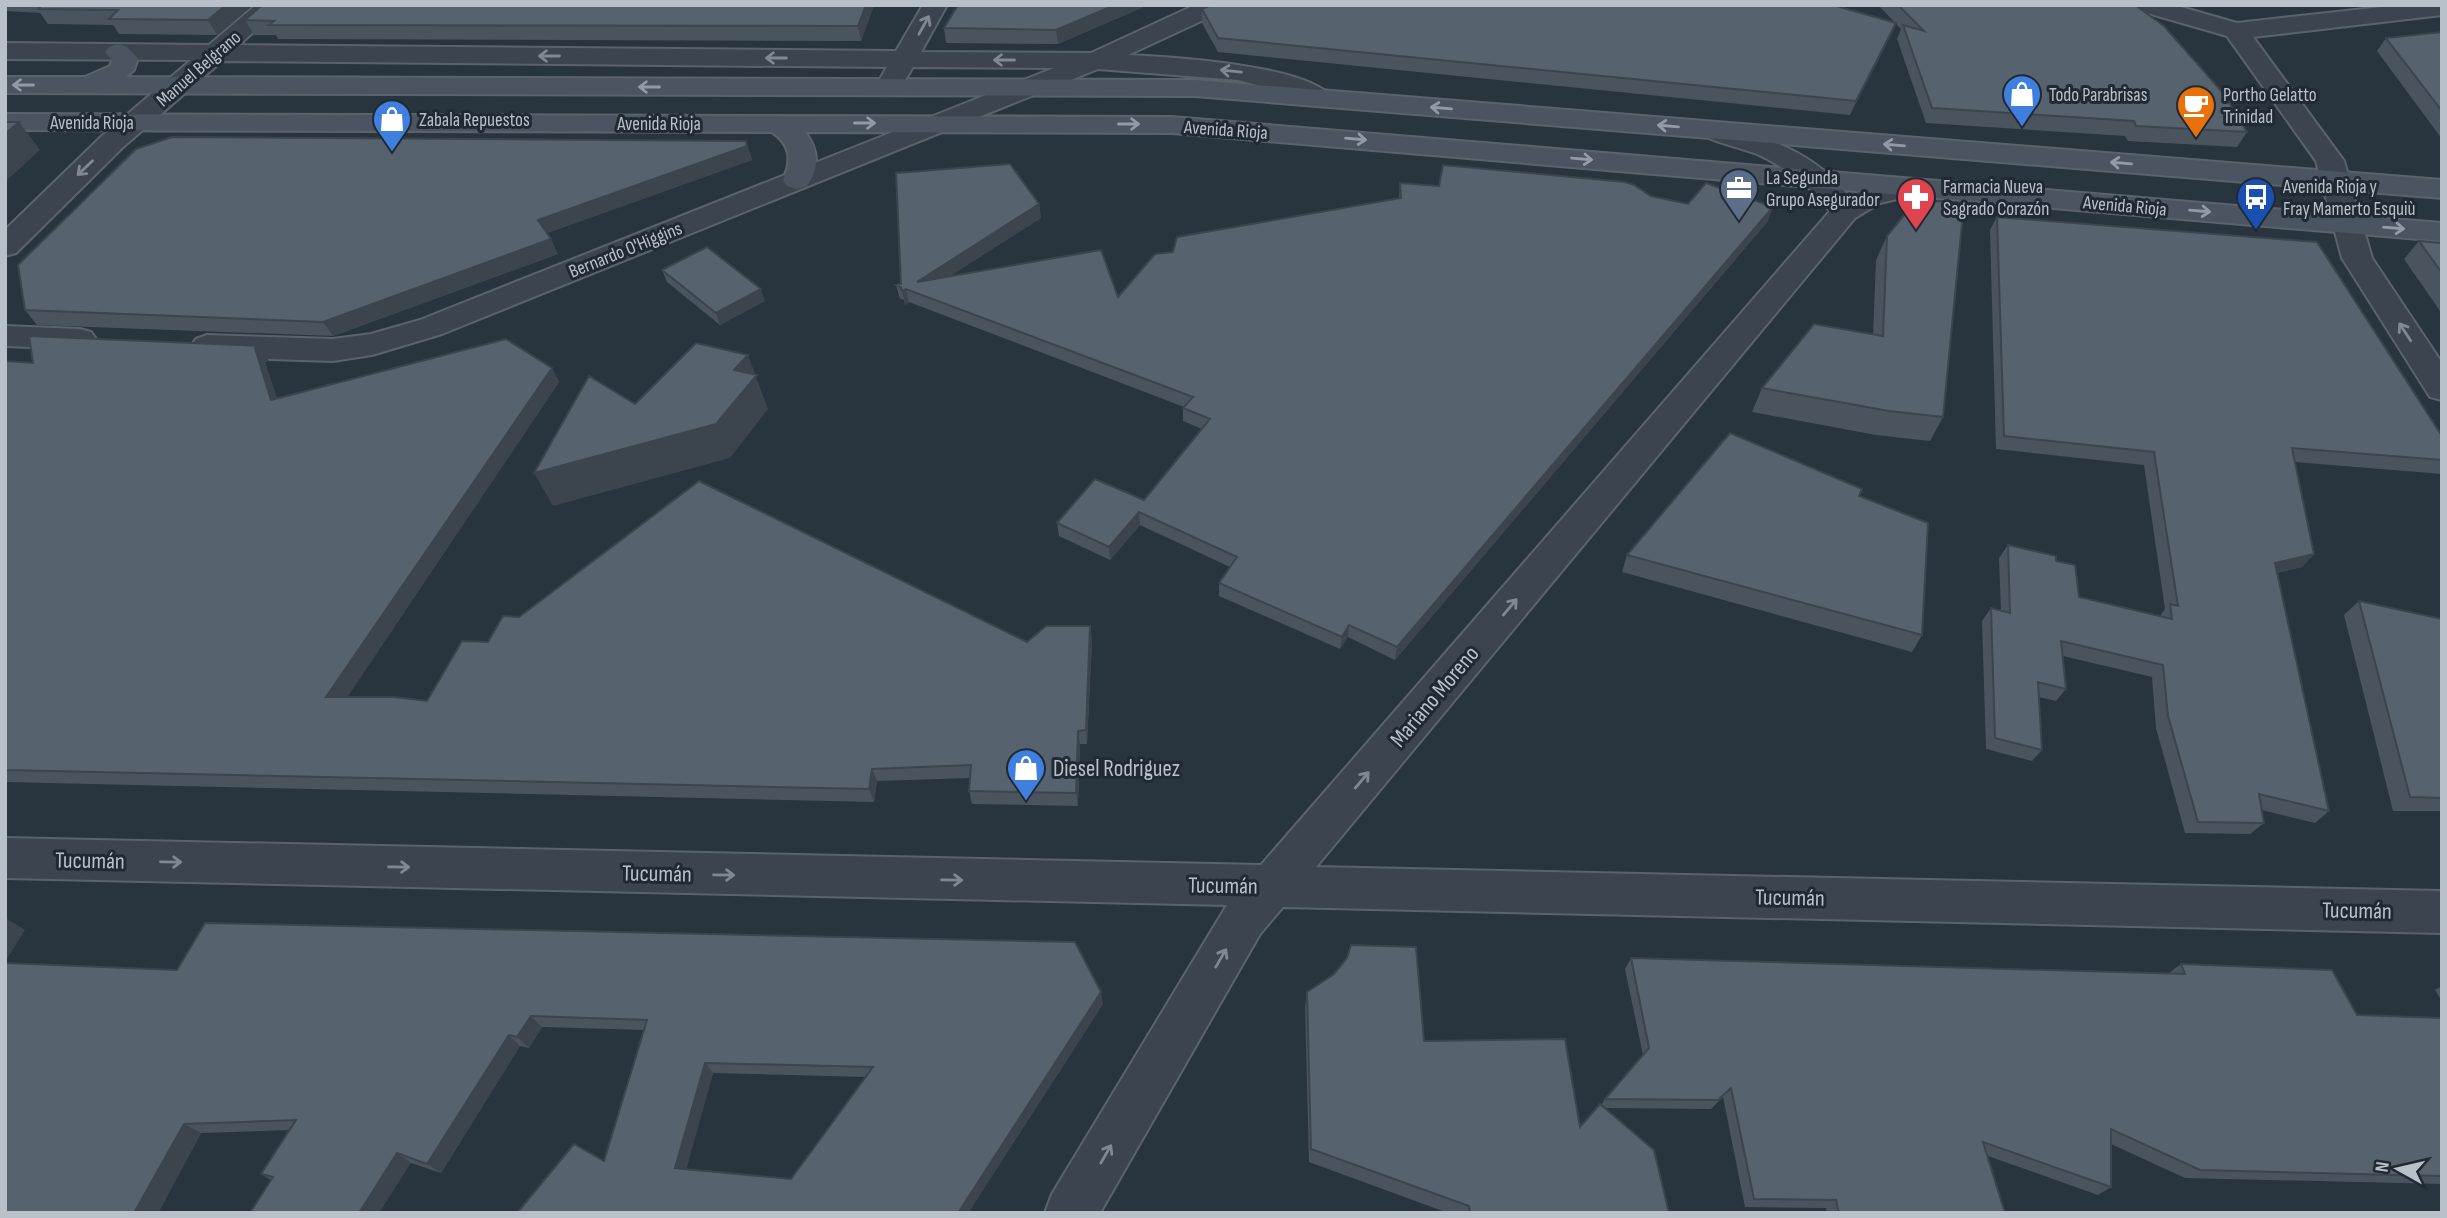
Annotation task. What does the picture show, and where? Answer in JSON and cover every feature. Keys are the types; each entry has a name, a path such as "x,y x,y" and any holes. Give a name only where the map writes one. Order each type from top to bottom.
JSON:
{"main road":[{"name":"Avenida Rioja","path":"5,85 89,85 126,69 178,86 1231,90 2442,189"},
{"path":"5,113 89,85"},
{"path":"135,122 172,110 222,103 390,103 457,86"},
{"path":"620,123 658,109 681,105 842,105 861,101 889,87"},
{"path":"938,123 978,111 1023,104 1146,105 1231,90"},
{"name":"Avenida Rioja","path":"5,122 938,123 1204,126 2442,232"},
{"path":"776,123 790,132 802,147 803,165 797,180"},
{"path":"2080,201 2113,185 2281,198 2311,193 2336,181 2392,205 2442,211"}],"street":[{"name":"Manuel Belgrano","path":"5,247 135,122 271,5"},
{"path":"889,87 935,5"},
{"name":"Bernardo O'Higgins","path":"184,345 333,350 372,344 431,327 1095,61 1216,5"},
{"path":"2146,5 2236,31 2442,8"},
{"path":"2236,31 2330,161 2357,258 2442,389"},
{"name":"Avenida Rioja","path":"5,51 126,69 215,54 1095,61 1232,71 1288,83 1319,98"},
{"path":"1710,130 1754,143 1780,155 1816,179 1845,212"},
{"name":"Mariano Moreno","path":"1071,1213 1244,919 1845,212 1871,197 1913,187"},
{"path":"5,336 102,340"},
{"name":"Tucumán","path":"5,858 2442,912"}],"building":[{"path":"42,5 226,5 208,20 109,19 118,10 38,9"},
{"path":"262,5 866,5 858,26 269,25 274,21 245,20"},
{"path":"958,5 1115,5 1056,30 944,28"},
{"path":"1211,5 1833,5 1896,23 1856,101 1218,38 1202,9"},
{"path":"1898,5 2135,5 2164,26 2224,94 2247,132 2136,126 2134,121 1932,108 1903,25 1924,31"},
{"path":"2442,32 2442,111 2386,38"},
{"path":"5,122 19,122 5,134"},
{"path":"172,137 746,141 747,146 538,220 551,239 323,322 25,310 18,265 136,149"},
{"path":"1010,164 1039,204 917,282 1101,250 1118,297 1155,254 1173,252 1177,237 1401,198 1400,183 1439,186 1443,165 1625,182 1651,196 1688,204 1706,183 1773,207 1397,647 1349,625 1342,637 1219,583 1237,557 1139,512 1109,547 1057,523 1095,479 1144,500 1210,419 1183,408 1193,397 906,289 902,291 901,287 896,285 901,284 896,173"},
{"path":"1938,201 1964,203 1943,417 1889,411 1762,388 1814,324 1883,336 1887,236 1909,209"},
{"path":"1997,217 2317,242 2442,436 2442,460 2292,448 2314,554 2275,563 2329,811 2259,794 2264,823 2198,822 2168,716 2163,665 2061,641 2066,689 2038,682 2042,750 1995,738 1991,608 2010,613 2008,545 2056,556 2056,561 2075,565 2079,597 2172,619 2170,604 2178,606 2154,452 2004,436"},
{"path":"2419,241 2442,243 2442,273"},
{"path":"707,247 761,289 716,313 662,270"},
{"path":"29,336 259,346 255,348 271,400 506,339 552,368 326,697 394,697 427,701 462,641 488,642 503,616 519,617 699,481 1027,642 1046,626 1090,626 1086,730 1078,731 1076,793 969,791 971,765 872,769 869,789 5,770 5,361 33,363"},
{"path":"696,343 748,355 734,370 757,375 716,424 534,473 589,376 635,404"},
{"path":"1730,433 1862,489 1859,496 1928,523 1922,635 1627,555"},
{"path":"2359,601 2442,619 2442,798 2410,797"},
{"path":"205,923 1075,942 1101,992 958,1213 517,1213 574,1144 604,1161 647,1020 531,1016 517,1037 509,1035 427,1164 397,1153 359,1213 250,1213 273,1177 261,1174 296,1120 184,1124 134,1213 5,1213 5,963 177,970","holes":["705,1063 873,1067 791,1179 675,1168"]},
{"path":"1351,945 1416,947 1424,1041 1565,1039 1580,1127 1600,1104 1654,1150 1669,1213 1470,1213 1469,1206 1311,1149 1307,992 1334,974 1347,958"},
{"path":"1631,958 2185,974 2181,964 2332,970 2357,1015 2442,1018 2442,1176 2200,1170 2111,1129 2111,1187 1983,1142 2005,1213 1839,1213 1836,1200 1754,1199 1731,1088 1718,1100 1605,1099 1649,1048"}],"place":[{"name":"Todo Parabrisas","path":"2022,128"},
{"name":"Portho Gelatto Trinidad","path":"2196,139"},
{"name":"Zabala Repuestos","path":"392,153"},
{"name":"La Segunda Grupo Asegurador","path":"1739,222"},
{"name":"Farmacia Nueva Sagrado Corazón","path":"1916,231"},
{"name":"Avenida Rioja y Fray Mamerto Esquiù","path":"2256,231"},
{"name":"Diesel Rodriguez","path":"1026,802"}]}
